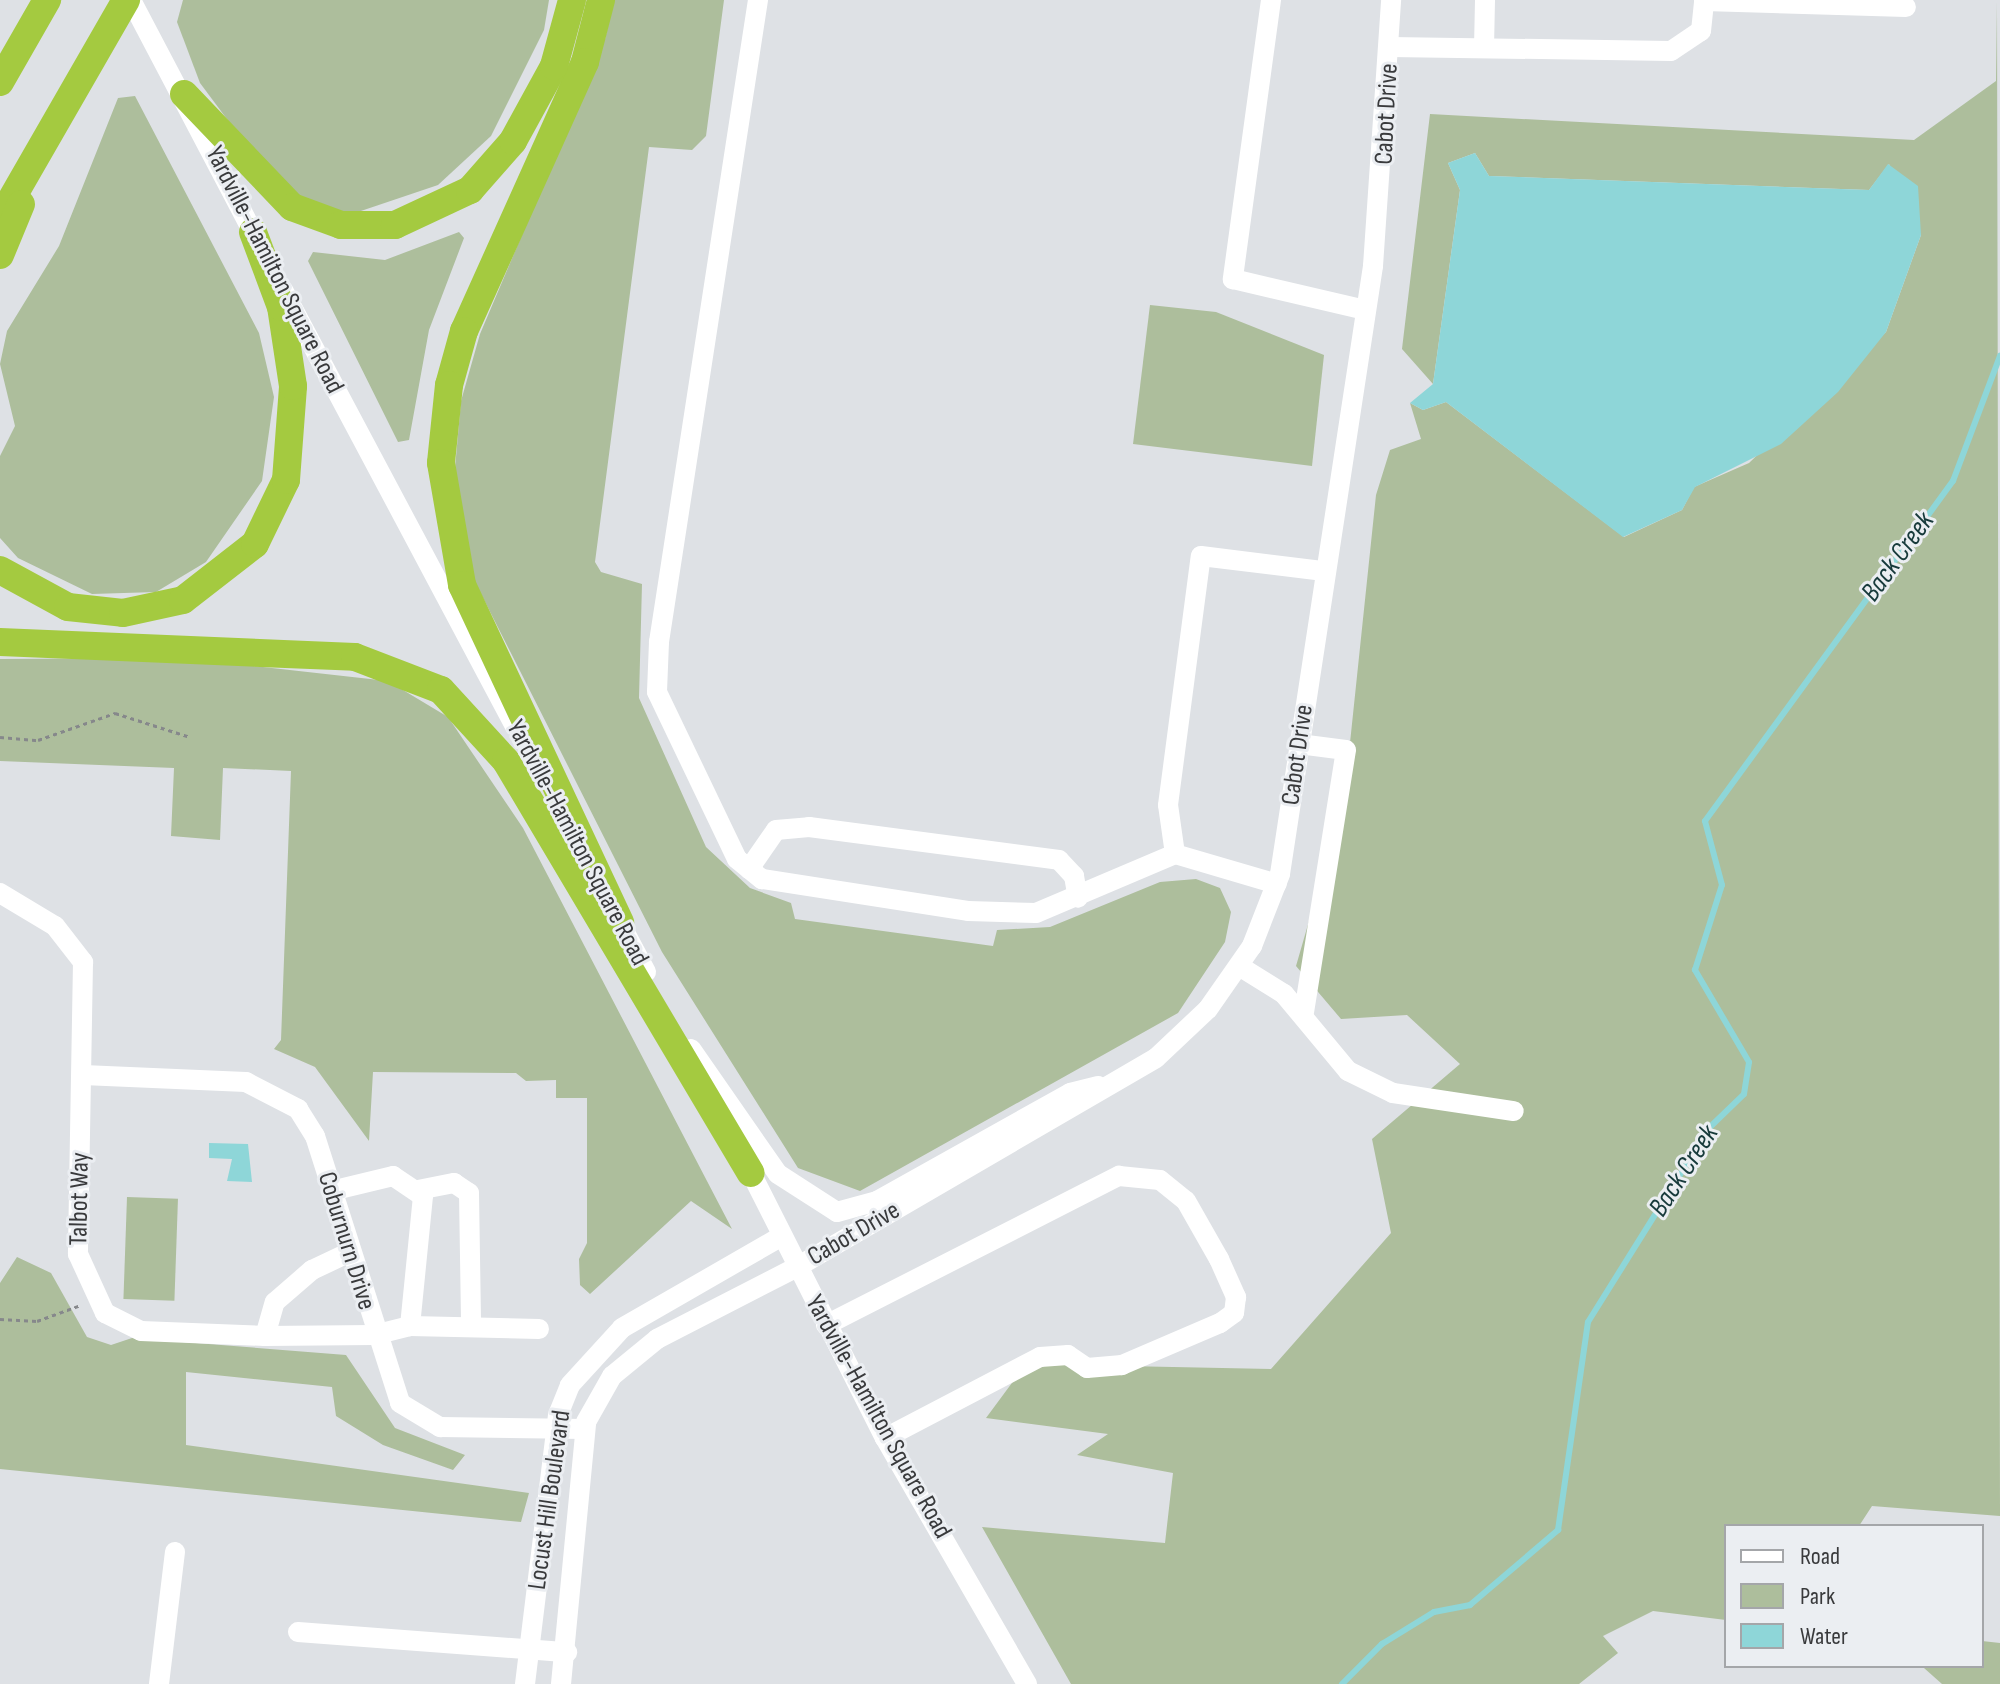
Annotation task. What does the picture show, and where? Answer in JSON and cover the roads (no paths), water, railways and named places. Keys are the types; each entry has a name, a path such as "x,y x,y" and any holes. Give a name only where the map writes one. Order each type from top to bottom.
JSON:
{"highway":[{"path":"0,47 46,0"},
{"path":"0,82 46,0"},
{"path":"0,219 128,0"},
{"path":"184,94 292,207 341,225 395,225 470,190 513,141 554,66 572,0"},
{"path":"601,0 585,62 464,331 449,385 441,463 462,585 620,923"},
{"path":"0,255 52,129"},
{"path":"0,570 68,607 123,613 183,600 255,544 286,480 293,386 281,307 253,232"},
{"path":"0,642 355,657 441,690 506,761 751,1173"}],"street":[{"name":"Yardville-Hamilton Square Road","path":"128,0 184,94 253,232 679,1031 780,1237 885,1438 1027,1684"},
{"path":"758,0 659,642 657,692 737,859 762,879 968,911 1036,913 1078,898 1175,854 1277,884"},
{"path":"1271,0 1233,279 1365,310"},
{"name":"Cabot Drive","path":"797,1267 1122,1080 1183,1035 1239,966 1277,884 1384,180 1391,0"},
{"path":"1484,48 1485,0"},
{"path":"1390,47 1671,51 1701,31 1704,1 1906,7"},
{"path":"1175,854 1168,805 1201,556 1324,571"},
{"path":"1299,744 1346,750 1304,1013"},
{"path":"749,869 776,830 809,827 1059,860 1074,876 1078,898"},
{"name":"Talbot Way","path":"0,893 55,926 83,962 78,1254 95,1297 105,1313 141,1331 265,1336 374,1335 410,1326 539,1329"},
{"path":"1239,966 1304,1013 1348,1071 1393,1093 1514,1111"},
{"path":"679,1031 778,1174 837,1212 877,1201 1070,1093 1122,1080"},
{"name":"Coburnurn Drive","path":"83,1075 246,1082 270,1089 298,1109 315,1136 389,1383 418,1417 486,1433 585,1429"},
{"path":"331,1191 393,1176 418,1190 454,1183 469,1193 471,1327"},
{"path":"826,1325 1119,1176 1160,1180 1186,1201 1219,1259 1236,1297 1234,1313 1220,1323 1122,1365 1087,1368 1068,1355 1040,1357 885,1438"},
{"path":"410,1326 426,1222 418,1190"},
{"name":"Locust Hill Boulevard","path":"525,1684 556,1432 570,1385 599,1347 780,1237"},
{"path":"265,1336 275,1302 312,1270 350,1252"},
{"name":"Locust Hill Boulevard","path":"561,1684 567,1652 585,1429 612,1376 657,1339 797,1267"},
{"path":"159,1684 175,1552"},
{"path":"298,1632 567,1652"}],"water":[{"path":"1475,153 1489,176 1869,190 1888,164 1918,186 1921,235 1886,332 1838,392 1781,444 1695,487 1682,510 1623,537 1446,402 1423,410 1410,403 1433,384 1460,190 1448,163"},
{"path":"209,1143 248,1144 252,1182 227,1181 232,1159 209,1158"}],"waterway":[{"name":"Back Creek","path":"1342,1684 1382,1644 1434,1612 1470,1605 1558,1530 1588,1322 1710,1127 1744,1094 1749,1062 1695,970 1722,885 1705,821 1953,481 2000,356"}]}
